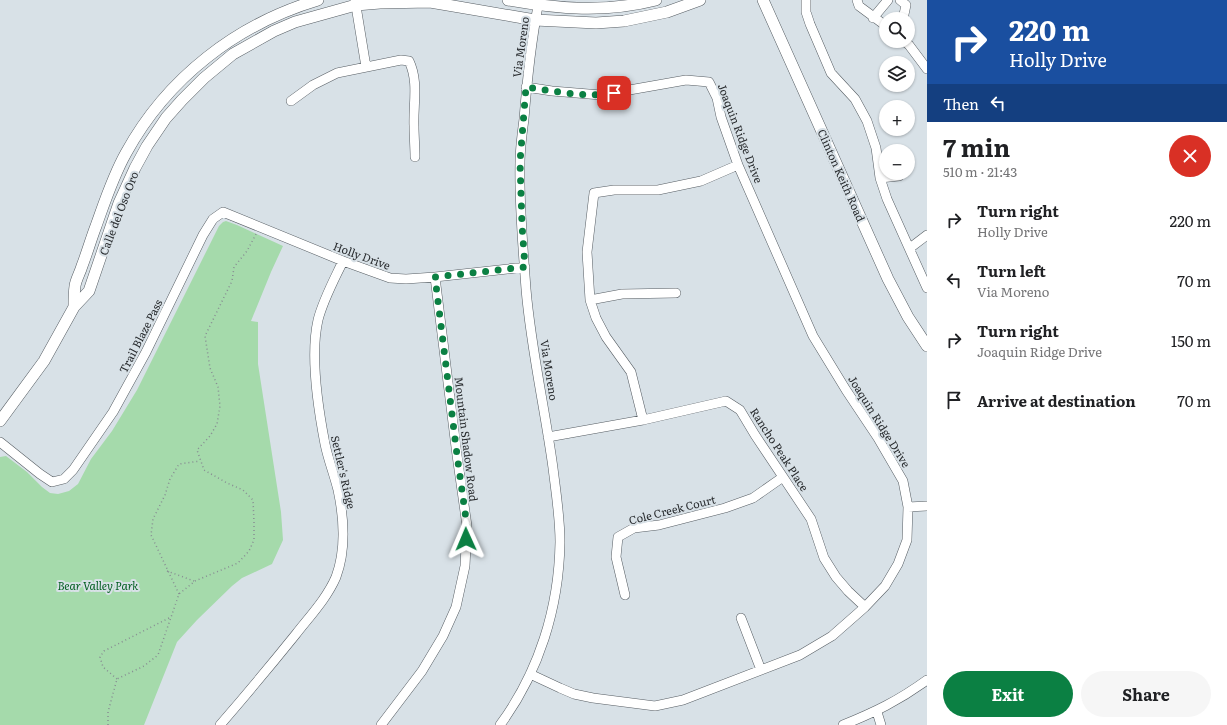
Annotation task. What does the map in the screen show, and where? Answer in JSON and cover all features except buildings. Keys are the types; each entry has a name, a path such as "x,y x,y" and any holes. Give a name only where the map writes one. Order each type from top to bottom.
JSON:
{"main road":[{"name":"Calle del Oso Oro","path":"74,307 75,286 111,185 138,132 168,93 184,76 212,52 253,27 277,15 318,0"},
{"path":"508,0 538,6 601,9 621,7 656,0"},
{"name":"Calle del Oso Oro","path":"0,421 44,361 74,307 89,291 119,203 147,146 166,118 194,88 233,54 274,31 295,22 355,3 430,2 535,20 596,23 624,21 667,12 700,0"},
{"name":"Clinton Keith Road","path":"764,0 888,279 908,318 927,346"},
{"path":"184,76 194,88"}],"street":[{"path":"806,0 806,12 824,60 831,73 854,99 867,121 876,148 879,170"},
{"path":"857,0 859,6 879,22"},
{"path":"873,18 888,0"},
{"path":"900,0 906,6 905,12"},
{"path":"355,3 366,67"},
{"name":"Via Moreno","path":"500,725 518,698 530,674 544,639 554,607 559,562 560,541 558,501 529,315 522,225 520,162 526,87 538,6"},
{"path":"911,48 927,69"},
{"path":"291,102 313,85 337,73 401,60 409,61 413,71 415,86 415,157"},
{"name":"Joaquin Ridge Drive","path":"526,87 552,91 601,95 686,80 709,82 717,98 721,117 738,165 813,336 878,438 902,481 908,507 907,540 898,564 885,586 866,607 832,636 800,655 683,700 655,706 574,694 530,674"},
{"path":"643,420 631,372 606,337 596,318 590,300 587,252 594,193 614,190 658,190 701,181 738,165"},
{"path":"881,180 887,199 927,288"},
{"name":"Holly Drive","path":"223,212 259,228 390,278 406,279 435,277 525,267"},
{"name":"Trail Blaze Pass","path":"0,442 52,482 64,479 73,470 113,412 146,352 203,235 213,219 223,212"},
{"path":"910,248 927,235"},
{"name":"Settler's Ridge","path":"220,725 268,669 322,601 331,587 339,567 343,545 342,513 338,490 325,445 314,361 318,319 326,297 343,261"},
{"name":"Mountain Shadow Road","path":"381,725 422,671 443,636 456,607 465,566 467,526 435,277"},
{"path":"590,300 622,294 676,293"},
{"name":"Rancho Peak Place","path":"548,437 643,420 726,401 740,410 811,519 824,558 836,577 848,591 866,607"},
{"name":"Cole Creek Court","path":"625,595 616,557 618,537 634,528 659,525 725,508 754,498 783,477"},
{"path":"908,507 927,506"},
{"path":"741,618 761,670"},
{"path":"843,725 876,712 927,680"},
{"path":"876,712 881,725"}],"path":[{"path":"108,725 108,712 117,679 144,666 158,655 179,594 195,581 238,563 249,551 254,540 252,500 243,490 226,483 204,470 197,450 210,436 217,424 220,406 218,387 210,368 206,336 232,282 234,267 247,251 259,228"},
{"path":"179,594 150,535 153,519 165,495 170,478 179,464 200,461"},
{"path":"167,571 195,581"},
{"path":"117,679 103,667 100,657 104,651 171,616"}],"green space":[{"name":"Bear Valley Park","path":"226,221 283,246 251,321 258,322 258,364 281,512 283,540 272,564 242,578 232,586 177,642 144,725 0,725 0,457 6,456 27,472 50,493 58,494 69,491 78,484 91,459 112,431 137,390 219,226"}],"route":[{"path":"466,539 467,526 435,277 525,267 520,162 526,87 552,91 601,95 614,93"}]}
